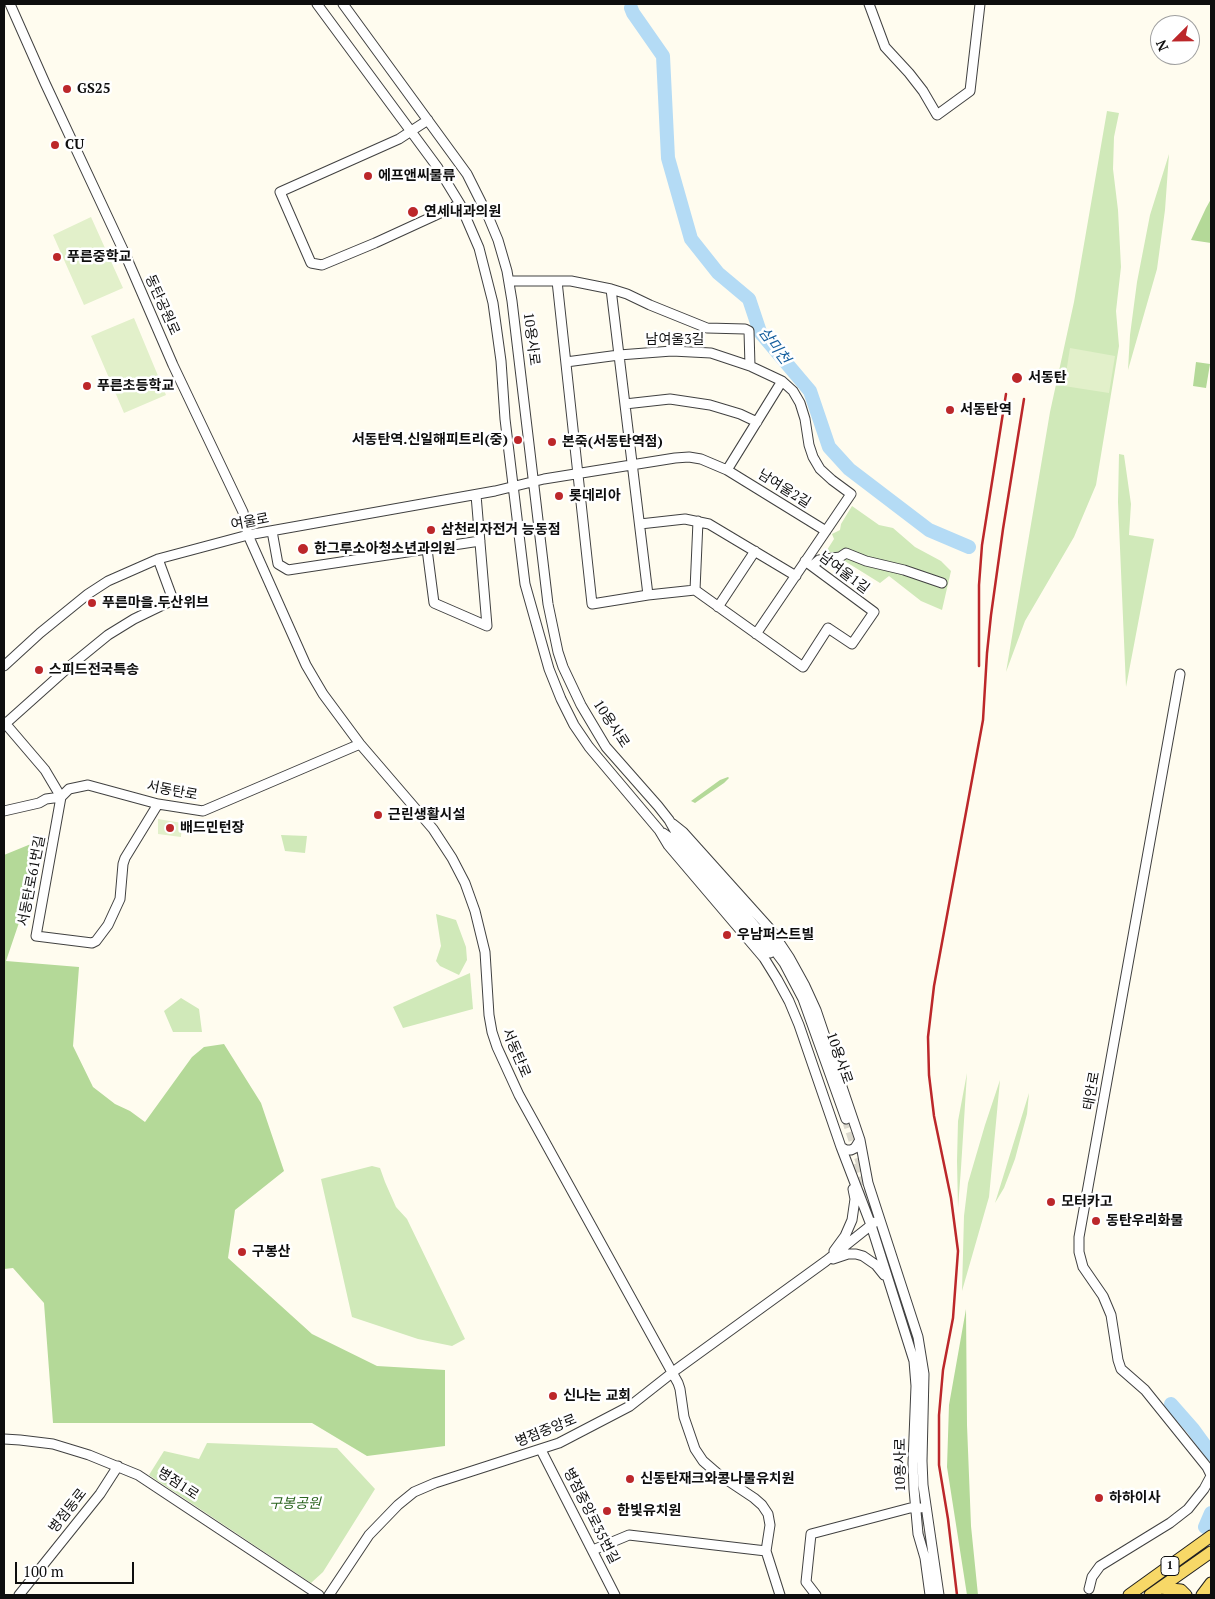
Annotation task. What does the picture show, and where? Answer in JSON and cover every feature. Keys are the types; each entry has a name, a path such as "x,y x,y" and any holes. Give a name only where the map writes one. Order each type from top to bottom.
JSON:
{"main road":[{"name":"1","path":"1128,1595 1211,1536"},
{"name":"1","path":"1150,1595 1211,1552"},
{"path":"1202,1595 1211,1583"},
{"path":"1160,1588 1181,1590 1186,1595"}],"street":[{"name":"동탄공원로","path":"10,4 125,254 173,365 243,512 248,535"},
{"name":"10용사로","path":"317,4 438,168 460,204 479,248 494,303 505,419 525,584 541,644 561,699 574,725 589,747 659,830 668,845 764,958 789,1001 799,1025 841,1147 871,1225 914,1361 916,1386 913,1463 916,1508 918,1534 925,1558 930,1595"},
{"name":"10용사로","path":"343,4 455,157 478,193 498,240 509,281 548,604 563,667 581,705 606,747 669,820 683,832 771,930 789,957 816,1010 860,1140 868,1183 912,1314 923,1363 922,1461 926,1508 939,1595"},
{"path":"869,4 886,47 909,73 937,115 970,91 980,4"},
{"path":"428,120 399,139 280,192 312,262 322,265 460,204"},
{"path":"509,281 571,281 611,289 707,328 749,330 750,366"},
{"path":"557,281 592,604 695,590 698,522"},
{"path":"611,289 648,595"},
{"name":"남여울3길","path":"566,362 672,350 711,354 750,366 782,381 793,390 800,403 805,419 809,445 820,469 851,494 826,531"},
{"path":"727,470 782,381"},
{"path":"625,404 670,399 710,405 740,414 757,422"},
{"name":"남여울2길","path":"534,481 689,457 701,459 727,470 826,531"},
{"name":"여울로","path":"4,666 88,594 108,581 158,559 248,535 476,495 534,481"},
{"path":"428,549 434,603 487,626 476,495"},
{"path":"640,524 685,519 709,524 796,576"},
{"path":"272,531 278,564 288,570 480,541"},
{"name":"남여울1길","path":"756,634 796,576 809,564 826,531"},
{"name":"서동탄로","path":"248,535 306,665 323,694 360,744 432,829 452,858 465,883 475,911 485,952 489,1015 497,1047 519,1095 680,1389 684,1417 695,1449 703,1461 718,1474 754,1498 768,1514 770,1525 766,1551"},
{"path":"718,607 755,551"},
{"path":"809,564 819,560 840,557 846,553 866,561 904,570 942,583"},
{"path":"61,797 45,770 4,723 108,635 134,619 167,603 172,597 158,559"},
{"name":"남여울1길","path":"695,590 802,667 828,628 852,644 874,612 809,564"},
{"name":"태안로","path":"1180,674 1080,1237 1079,1252 1083,1267 1103,1296 1111,1315 1118,1360 1122,1370 1145,1390 1207,1467 1211,1476"},
{"name":"서동탄로","path":"5,809 61,797 69,789 88,785 158,804 203,811 360,744"},
{"name":"서동탄로61번길","path":"61,797 36,936 92,944 108,925 120,898 125,858 158,804"},
{"name":"10용사로","path":"659,830 673,840 778,964 798,1000 844,1120 814,1026 803,999 784,963 766,938 678,836 669,820"},
{"path":"841,1147 851,1150 855,1148 860,1140"},
{"path":"826,1262 845,1236 853,1216 855,1199 850,1172"},
{"name":"병점중앙로","path":"329,1595 369,1536 398,1505 414,1492 435,1483 542,1450 630,1406 672,1373 826,1262 880,1218"},
{"path":"826,1262 848,1254 863,1256 876,1264 884,1274 894,1296"},
{"name":"병점1로","path":"4,1439 53,1444 118,1466 138,1475 319,1595"},
{"name":"병점중앙로35번길","path":"542,1450 616,1595"},
{"name":"병점동로","path":"19,1595 100,1494 118,1466"},
{"path":"1089,1589 1092,1578 1100,1566 1188,1510 1211,1476"},
{"path":"816,1595 806,1582 811,1534 910,1508 926,1508"},
{"path":"592,1550 629,1536 766,1551 780,1595"}],"green space":[{"path":"1107,111 1119,113 1114,137 1113,169 1118,210 1121,267 1116,311 1119,346 1096,485 1074,537 1025,621 1006,672 1050,412 1074,302"},
{"path":"1169,154 1165,210 1157,269 1128,370 1130,335 1137,282 1150,215"},
{"path":"1211,199 1211,243 1191,240 1206,208"},
{"path":"91,217 123,288 84,305 53,235"},
{"path":"134,318 166,395 124,413 91,336"},
{"path":"1070,348 1115,356 1109,393 1064,386"},
{"path":"1196,362 1210,364 1206,388 1193,386"},
{"path":"1119,454 1124,455 1131,504 1129,535 1154,539 1126,687 1118,502"},
{"path":"852,506 879,525 893,528 915,547 941,561 951,571 942,610 921,601 889,576 880,583 827,550 834,539 832,534 840,530 841,524"},
{"path":"728,777 724,783 695,803 691,801 720,780"},
{"name":"배드민턴장","path":"158,819 182,823 181,837 158,834"},
{"path":"281,835 307,836 305,853 285,851"},
{"path":"48,837 6,961 79,967 73,1046 93,1087 115,1104 130,1111 145,1122 192,1057 204,1047 224,1044 261,1103 284,1171 235,1210 228,1258 312,1334 377,1366 445,1370 445,1446 367,1456 312,1423 53,1423 44,1303 13,1268 4,1269 4,855"},
{"path":"436,914 456,920 466,947 467,960 459,975 440,966 436,961 441,946"},
{"path":"470,973 473,1009 403,1028 393,1007"},
{"path":"181,998 199,1009 202,1032 173,1032 164,1011"},
{"path":"967,1073 958,1208 958,1121"},
{"path":"1000,1080 989,1197 962,1291 964,1216 968,1183"},
{"path":"1029,1093 1027,1114 1015,1159 1004,1188 995,1203"},
{"path":"372,1166 380,1168 396,1207 407,1219 465,1339 452,1346 418,1339 352,1317 321,1179"},
{"path":"966,1309 967,1425 971,1526 978,1595 967,1595 947,1467 949,1405"},
{"name":"구봉공원","path":"207,1443 337,1448 375,1489 323,1572 311,1583 149,1475 164,1451 199,1459"}],"waterway":[{"name":"삼미천","path":"631,8 663,56 668,158 691,239 718,273 749,299 760,332 810,391 829,447 849,469 929,530 969,547"},
{"name":"삼미천","path":"1171,1404 1193,1429 1211,1454"},
{"name":"삼미천","path":"1205,1527 1211,1513"}],"tunnel":[{"path":"846,1119 863,1171"},
{"path":"855,1164 876,1228"},
{"path":"884,1252 912,1340"},
{"path":"919,1477 919,1493 929,1561"}],"railway":[{"path":"979,666 979,585 982,545 1006,394"},
{"path":"957,1595 948,1519 939,1465 939,1415 943,1370 953,1318 958,1251 951,1198 934,1116 929,1075 928,1037 934,986 983,720 991,615 1024,399"}],"place":[{"name":"GS25","path":"67,89"},
{"name":"CU","path":"55,145"},
{"name":"에프앤씨물류","path":"368,176"},
{"name":"연세내과의원","path":"413,212"},
{"name":"푸른중학교","path":"57,257"},
{"name":"서동탄","path":"1017,378"},
{"name":"푸른초등학교","path":"87,386"},
{"name":"서동탄역","path":"950,410"},
{"name":"서동탄역.신일해피트리(중)","path":"518,440"},
{"name":"본죽(서동탄역점)","path":"552,442"},
{"name":"롯데리아","path":"559,496"},
{"name":"삼천리자전거 능동점","path":"431,530"},
{"name":"한그루소아청소년과의원","path":"303,549"},
{"name":"푸른마을.두산위브","path":"92,603"},
{"name":"스피드전국특송","path":"39,670"},
{"name":"근린생활시설","path":"378,815"},
{"name":"배드민턴장","path":"170,828"},
{"name":"우남퍼스트빌","path":"727,935"},
{"name":"모터카고","path":"1051,1202"},
{"name":"동탄우리화물","path":"1096,1221"},
{"name":"구봉산","path":"242,1252"},
{"name":"신나는 교회","path":"553,1396"},
{"name":"신동탄재크와콩나물유치원","path":"630,1479"},
{"name":"하하이사","path":"1099,1498"},
{"name":"한빛유치원","path":"607,1511"}]}
